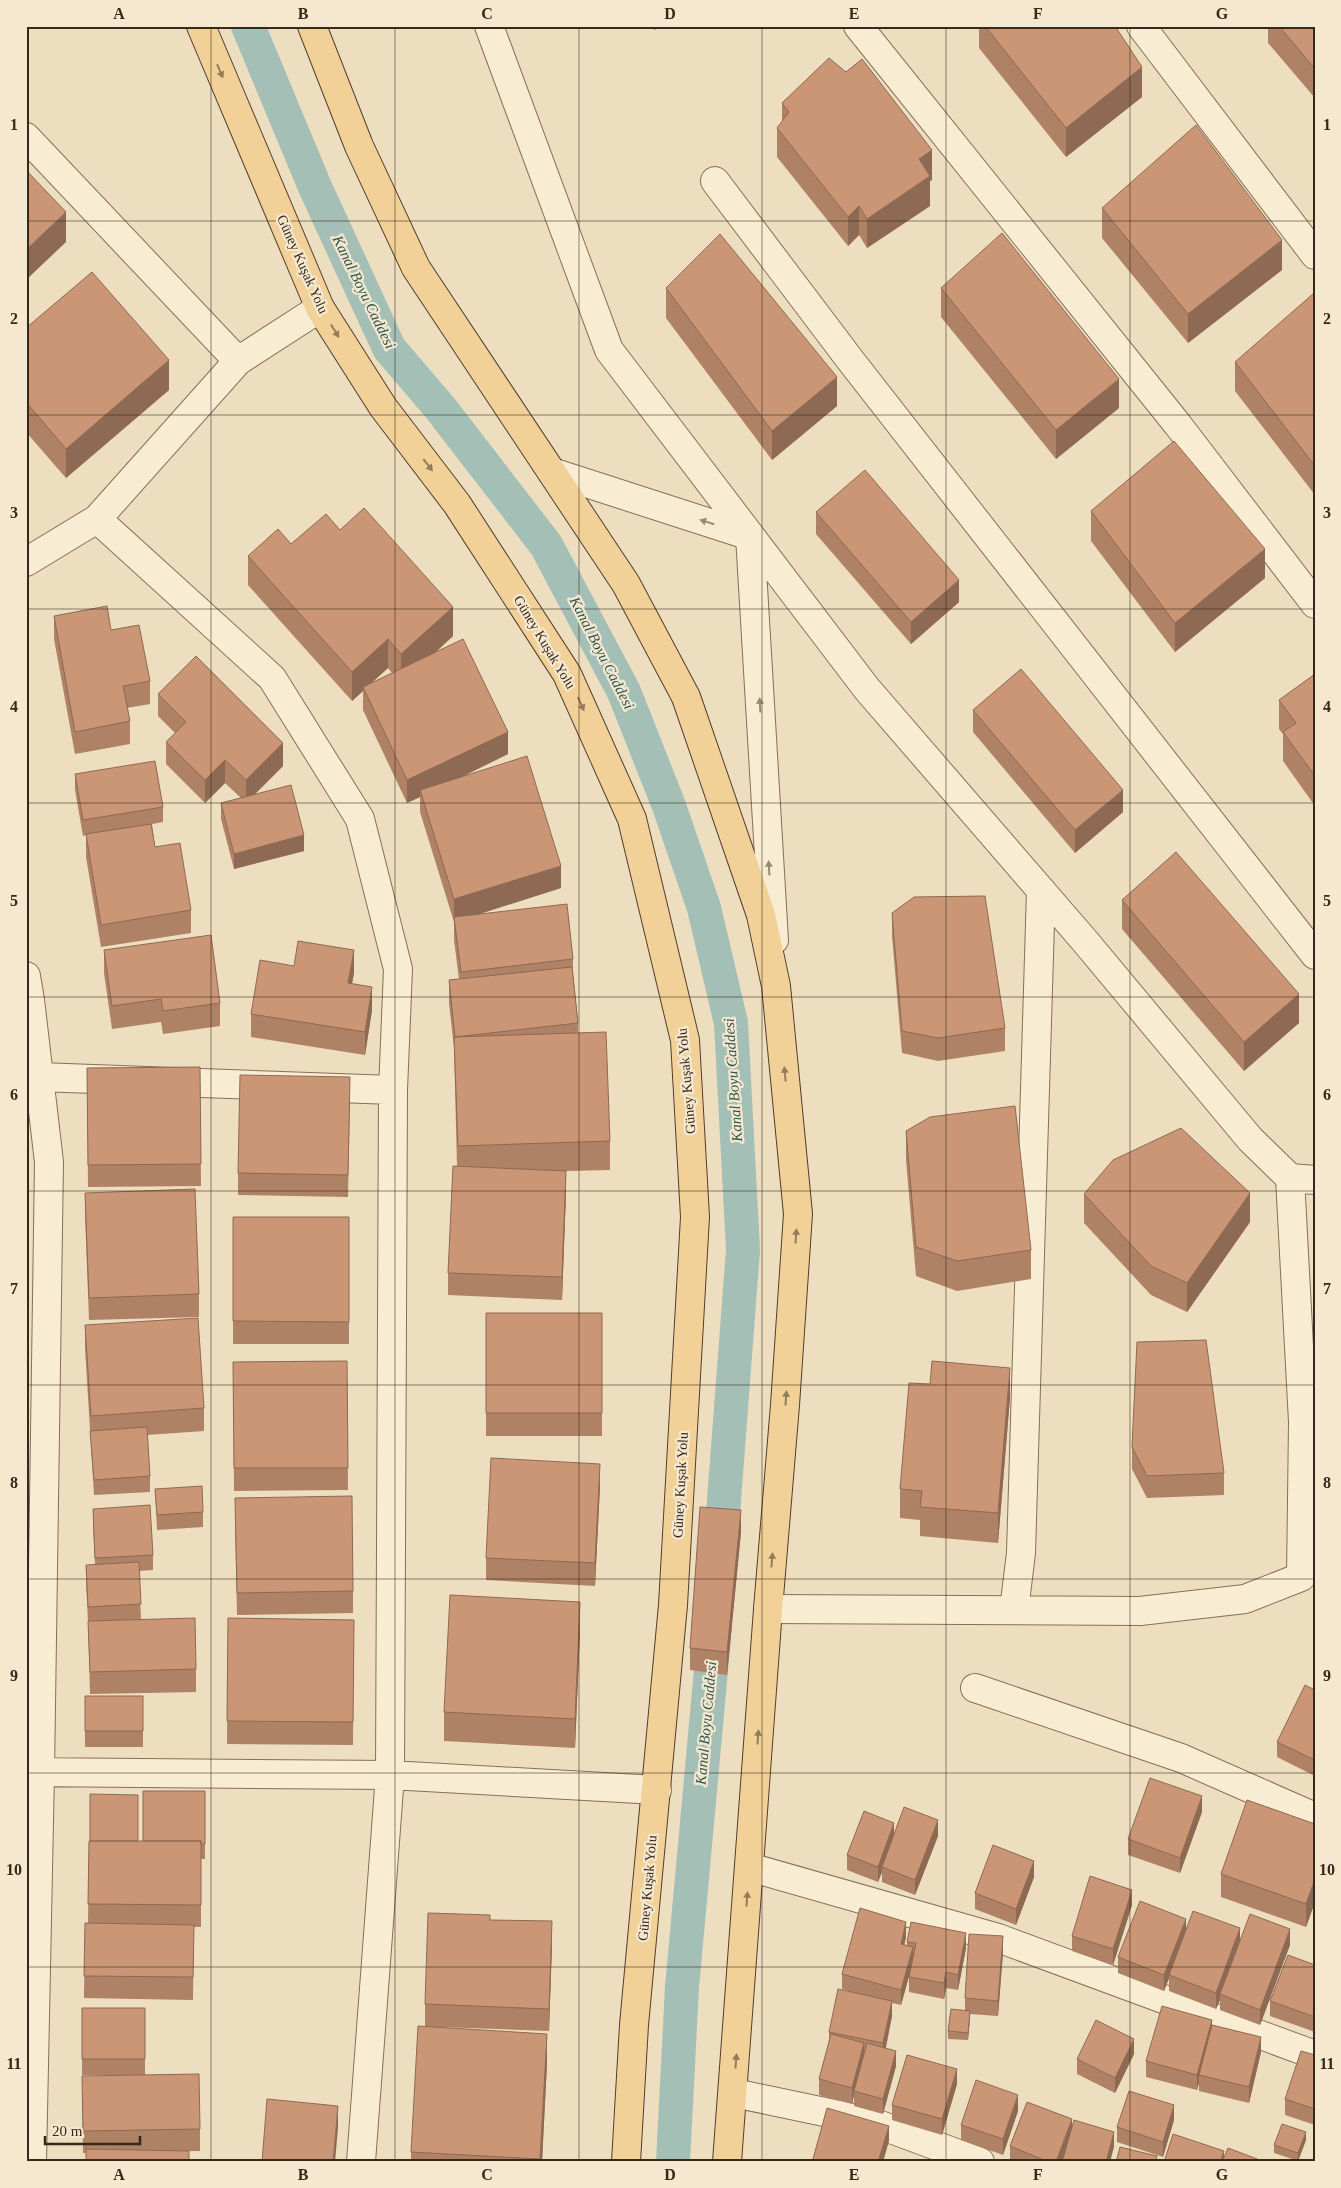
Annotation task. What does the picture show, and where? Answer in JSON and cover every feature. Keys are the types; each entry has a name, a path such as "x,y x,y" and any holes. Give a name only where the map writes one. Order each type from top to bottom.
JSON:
{"main road":[{"name":"Güney Kuşak Yolu","path":"201,26 320,308 383,408 457,504 567,674 632,819 686,1040 696,1217 673,1605 634,2025 626,2162"},
{"path":"312,26 359,146 416,268 626,584 686,696 761,916 776,986 798,1214 786,1405 768,1609 734,2094 727,2162"}],"street":[{"path":"488,26 609,350 867,688 1041,890 1250,1140 1302,1179 1309,1423 1308,1581 1245,1599 1140,1611 768,1609"},
{"path":"858,26 1178,425 1315,604"},
{"path":"1141,26 1315,255"},
{"path":"26,137 238,361"},
{"path":"715,181 857,369 1315,955"},
{"path":"26,562 97,519 238,361 320,308"},
{"path":"552,472 750,536"},
{"path":"97,519 272,678 360,819 398,969 393,1090 390,1775 361,2162"},
{"path":"750,536 776,986"},
{"path":"1014,1610 1021,1543 1041,890"},
{"path":"27,992 49,1162 33,1772 32,2162"},
{"path":"39,1077 393,1090"},
{"path":"974,1688 1181,1758 1315,1817"},
{"path":"33,1772 390,1775 657,1790"},
{"path":"749,1867 998,1938 1315,2055"},
{"path":"734,2094 872,2122 980,2162"}],"building":[{"path":"985,26 1115,26 1142,67 1066,128"},
{"path":"1279,26 1315,26 1315,69"},
{"path":"829,58 846,72 862,59 932,150 919,159 930,176 867,219 859,206 848,217 777,128 789,112 782,103"},
{"path":"1196,125 1282,240 1188,314 1102,208"},
{"path":"26,170 66,212 26,250"},
{"path":"1002,233 1119,379 1056,430 941,288"},
{"path":"720,234 837,377 772,431 666,288"},
{"path":"92,272 169,360 66,449 26,402 26,328"},
{"path":"1315,293 1315,466 1235,362"},
{"path":"1174,441 1265,549 1175,623 1091,511"},
{"path":"865,470 959,580 911,622 816,512"},
{"path":"364,508 453,607 401,654 388,639 352,672 248,556 278,529 291,544 326,514 340,530"},
{"path":"107,606 111,630 139,625 150,681 123,686 130,721 75,732 54,616"},
{"path":"463,639 508,732 407,780 363,687"},
{"path":"196,656 283,743 246,780 225,760 205,780 166,742 186,722 158,694"},
{"path":"1021,669 1123,790 1075,830 973,710"},
{"path":"1315,674 1315,776 1283,732 1296,723 1279,700"},
{"path":"527,756 561,866 454,899 420,790"},
{"path":"155,761 163,807 83,820 75,774"},
{"path":"291,785 304,835 234,854 221,803"},
{"path":"151,824 155,847 180,843 191,910 101,925 86,834"},
{"path":"1176,852 1299,994 1244,1042 1122,900"},
{"path":"985,896 1005,1028 938,1038 902,1031 892,913 914,897"},
{"path":"567,904 573,959 461,972 454,917"},
{"path":"211,935 220,1003 163,1011 161,999 112,1006 104,950"},
{"path":"298,941 354,950 348,983 372,987 365,1032 251,1014 260,960 294,966"},
{"path":"572,967 578,1023 455,1037 449,980"},
{"path":"606,1032 610,1141 458,1146 454,1037"},
{"path":"200,1067 201,1164 88,1165 87,1068"},
{"path":"240,1075 350,1077 348,1175 238,1173"},
{"path":"1015,1106 1031,1250 957,1261 916,1247 906,1131 930,1117"},
{"path":"1181,1128 1250,1193 1187,1283 1151,1266 1084,1194 1113,1160"},
{"path":"453,1166 566,1171 562,1277 448,1273"},
{"path":"195,1189 199,1294 89,1298 85,1193"},
{"path":"233,1217 349,1217 349,1322 233,1321"},
{"path":"486,1313 602,1313 602,1413 486,1413"},
{"path":"198,1318 204,1408 91,1416 85,1325"},
{"path":"1206,1340 1224,1473 1147,1476 1132,1447 1137,1342"},
{"path":"347,1361 348,1468 234,1468 233,1362"},
{"path":"932,1361 1010,1368 998,1513 920,1507 922,1491 900,1489 909,1383 930,1384"},
{"path":"147,1427 150,1476 94,1480 90,1431"},
{"path":"491,1458 600,1464 595,1563 486,1558"},
{"path":"202,1486 203,1512 157,1515 155,1489"},
{"path":"352,1496 353,1591 237,1593 235,1498"},
{"path":"150,1505 153,1555 95,1558 93,1509"},
{"path":"700,1507 741,1510 727,1652 690,1648"},
{"path":"139,1562 141,1604 88,1607 86,1565"},
{"path":"450,1595 580,1602 575,1719 444,1712"},
{"path":"195,1618 196,1669 90,1672 88,1621"},
{"path":"228,1618 354,1620 353,1722 227,1721"},
{"path":"1305,1685 1315,1690 1315,1760 1277,1742"},
{"path":"85,1696 143,1696 143,1731 85,1731"},
{"path":"1150,1778 1202,1796 1180,1858 1128,1839"},
{"path":"143,1791 205,1791 205,1844 201,1844 201,1841 143,1841"},
{"path":"90,1794 138,1795 138,1841 90,1841"},
{"path":"1247,1800 1315,1824 1315,1879 1306,1904 1221,1874"},
{"path":"904,1807 938,1820 915,1880 882,1867"},
{"path":"864,1811 894,1823 878,1867 847,1855"},
{"path":"89,1841 201,1841 201,1905 88,1904"},
{"path":"993,1845 1034,1861 1016,1909 975,1893"},
{"path":"1090,1876 1132,1890 1113,1949 1072,1936"},
{"path":"1140,1901 1186,1919 1164,1975 1118,1957"},
{"path":"860,1908 906,1922 901,1944 913,1947 901,1990 842,1974"},
{"path":"1193,1911 1240,1928 1216,1993 1169,1975"},
{"path":"428,1913 490,1915 490,1920 552,1921 549,2009 425,2004"},
{"path":"1250,1914 1290,1929 1260,2010 1220,1994"},
{"path":"911,1922 966,1933 958,1975 946,1972 944,1983 909,1977 916,1943 907,1942"},
{"path":"85,1923 194,1925 193,1977 84,1976"},
{"path":"969,1934 1003,1936 998,2001 965,1998"},
{"path":"1288,1955 1315,1965 1315,2017 1270,2001"},
{"path":"838,1989 892,2001 883,2043 829,2032"},
{"path":"1162,2006 1212,2020 1197,2075 1146,2061"},
{"path":"82,2008 145,2008 145,2059 82,2059"},
{"path":"951,2009 970,2011 968,2033 948,2031"},
{"path":"1096,2020 1134,2039 1115,2078 1077,2059"},
{"path":"1212,2025 1261,2037 1249,2087 1199,2075"},
{"path":"418,2026 547,2034 540,2159 411,2152"},
{"path":"831,2034 864,2043 852,2088 819,2079"},
{"path":"867,2043 896,2051 883,2099 854,2091"},
{"path":"1301,2051 1315,2055 1315,2109 1285,2099"},
{"path":"907,2055 957,2069 942,2119 892,2105"},
{"path":"199,2074 200,2129 83,2131 82,2076"},
{"path":"976,2080 1018,2095 1003,2139 961,2125"},
{"path":"1129,2091 1174,2105 1163,2142 1117,2127"},
{"path":"267,2099 338,2106 333,2162 262,2162"},
{"path":"1027,2102 1072,2119 1056,2162 1049,2162 1010,2146"},
{"path":"827,2108 889,2126 878,2162 821,2162 813,2159"},
{"path":"1074,2120 1114,2132 1106,2162 1062,2162"},
{"path":"1282,2124 1306,2132 1298,2153 1274,2145"},
{"path":"1173,2134 1224,2151 1220,2162 1164,2162"},
{"path":"1120,2147 1157,2156 1156,2162 1116,2162"},
{"path":"1228,2148 1265,2162 1222,2162"},
{"path":"86,2149 189,2151 189,2162 86,2162"}],"waterway":[{"name":"Kanal Boyu Caddesi","path":"248,26 315,187 389,348 441,409 546,545 624,692 669,806 704,908 731,1023 743,1250 720,1553"},
{"name":"Kanal Boyu Caddesi","path":"673,2162 682,1987 715,1626"}]}
